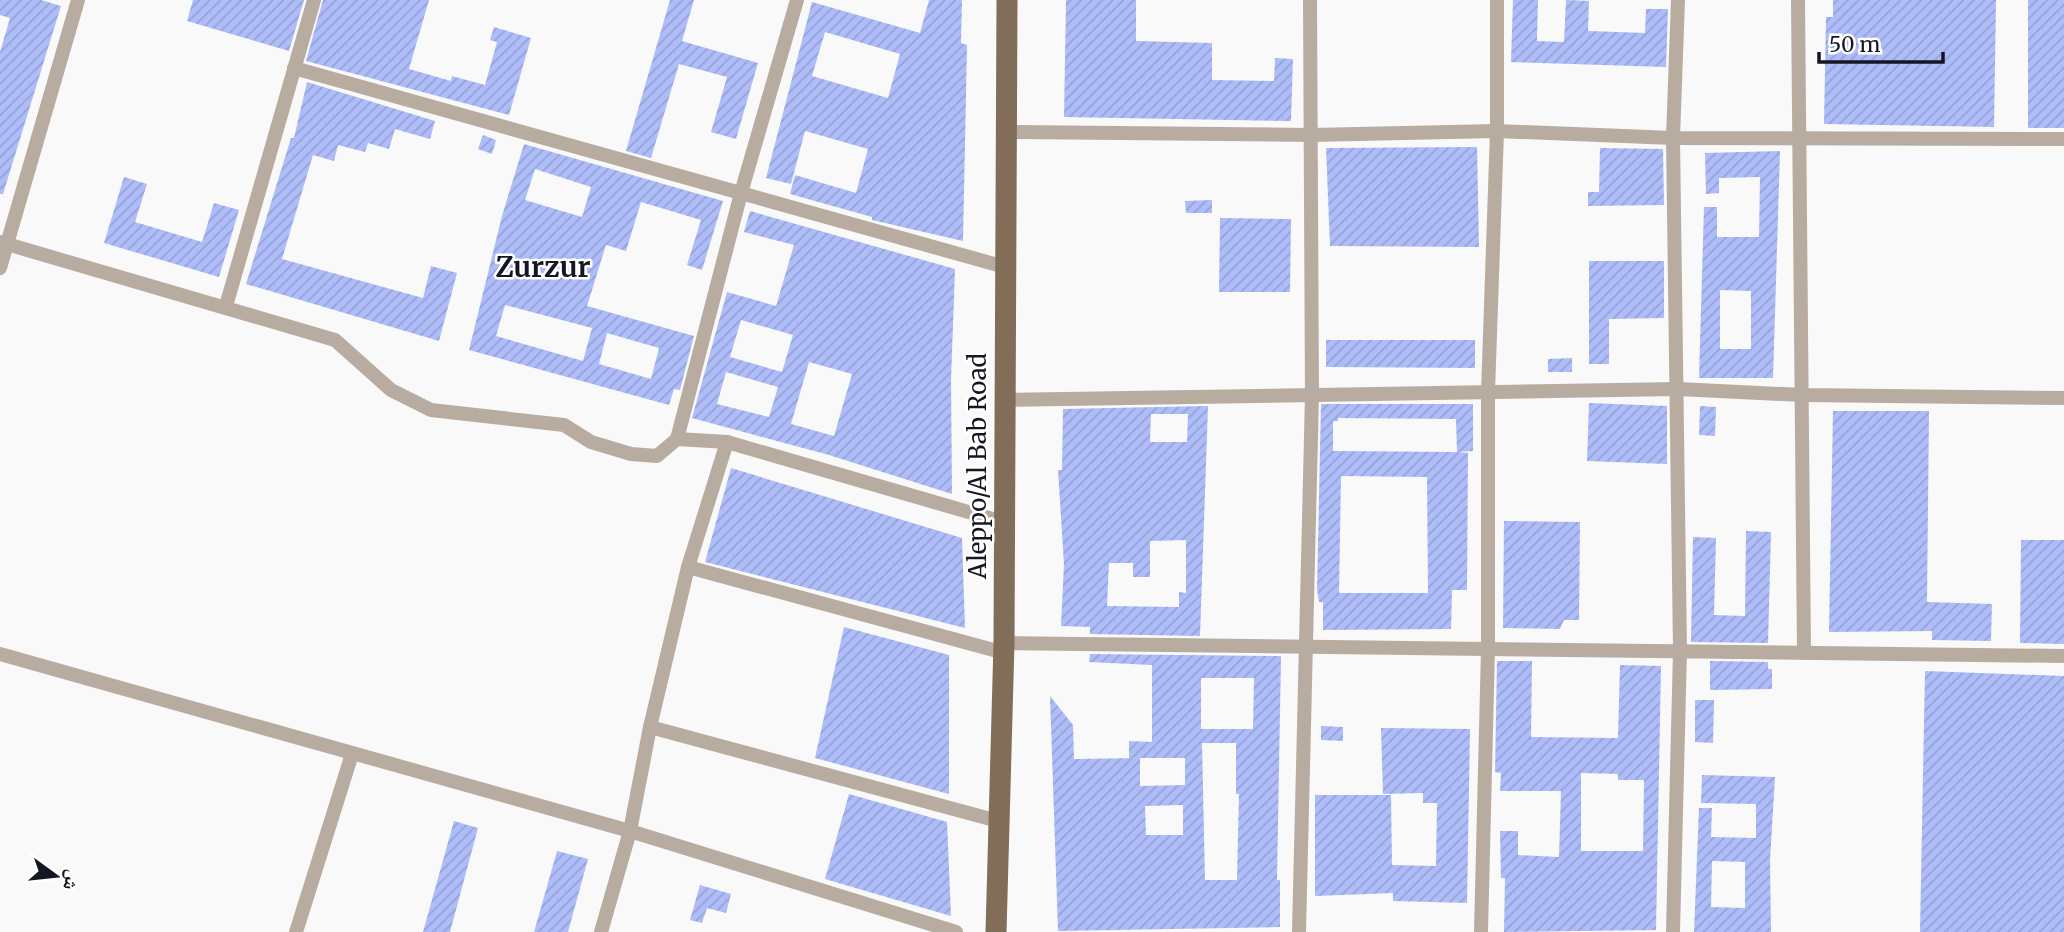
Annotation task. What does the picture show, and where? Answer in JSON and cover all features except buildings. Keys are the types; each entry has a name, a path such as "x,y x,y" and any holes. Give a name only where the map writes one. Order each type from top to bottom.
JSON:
{"main road":[{"name":"Aleppo/Al Bab Road","path":"996,932 1003,648 1007,0"}],"street":[{"path":"0,268 3,243 78,0"},
{"path":"226,306 314,0"},
{"path":"3,243 335,340 391,390 431,410 564,425 591,442 631,454 657,456 677,439 741,193 797,0"},
{"path":"1299,932 1312,395 1310,0"},
{"path":"1482,932 1488,649 1488,392 1497,131 1497,0"},
{"path":"1672,932 1680,651 1672,138 1678,0"},
{"path":"1798,0 1797,138 1803,395 1804,653"},
{"path":"295,68 1005,267"},
{"path":"1006,132 1311,135 1497,131 1672,138 2064,139"},
{"path":"1004,400 1678,389 1803,395 2064,398"},
{"path":"677,439 727,442 1003,522"},
{"path":"601,932 630,831 650,727 688,567 727,442"},
{"path":"688,567 1003,648 1305,647 2064,656"},
{"path":"0,654 630,831 956,932"},
{"path":"650,727 998,821"},
{"path":"296,932 352,754"}],"district":[{"name":"Zurzur","path":"543,267"}]}
